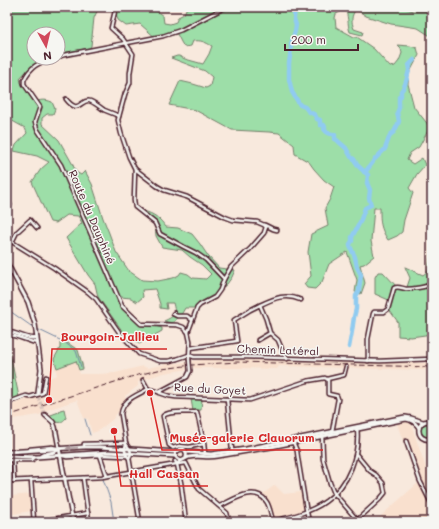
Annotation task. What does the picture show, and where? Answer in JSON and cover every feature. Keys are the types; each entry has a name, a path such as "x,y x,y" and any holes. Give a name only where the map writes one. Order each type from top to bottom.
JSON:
{"main road":[{"path":"7,263 28,302 35,326 41,369 38,393"},
{"path":"45,415 53,422 55,427 73,522"},
{"path":"177,459 178,450 181,449 186,452 221,456 408,417 423,422 430,421 432,417"},
{"path":"357,428 406,420 414,421 419,428 420,436 431,440"},
{"path":"419,428 423,422"},
{"path":"7,456 38,456 100,452 126,454 131,451 182,460 186,457 196,457 293,441"},
{"path":"7,452 100,447 126,454"},
{"path":"38,456 55,452 59,449"},
{"path":"186,452 186,457"}],"street":[{"path":"116,7 111,28 126,43 133,54 130,83 125,94 118,120 129,157 135,169 164,190 187,197 225,217 233,220 258,222 277,230"},
{"path":"66,55 174,33 226,7"},
{"name":"Route du Dauphiné","path":"34,66 26,75 24,84 40,107 35,122 37,129 61,165 122,306 141,324 177,325 183,327 188,332"},
{"path":"66,99 74,107 89,101 106,111 119,116"},
{"path":"135,169 135,207 155,223 160,234 206,260 224,279"},
{"path":"7,199 10,205 7,209"},
{"path":"12,242 17,232 30,220 37,228"},
{"path":"159,392 187,377 190,371 190,341 188,332 197,308 215,297 231,267 264,233 266,227 264,225"},
{"path":"7,238 88,292 96,299 119,332 139,354 160,361 169,361 189,355"},
{"path":"368,361 368,339 374,312 384,312 388,309 394,288 398,287 408,289 429,286 432,284"},
{"path":"190,348 237,341 234,320 250,310 272,300 287,296 293,296 301,300"},
{"path":"260,306 270,333 278,340 287,359"},
{"path":"174,312 177,316 186,316 192,320"},
{"path":"7,334 15,333 32,339 37,338"},
{"path":"258,340 270,333"},
{"path":"7,334 37,343"},
{"name":"Chemin Latéral","path":"189,355 194,357 247,357 346,361 432,359"},
{"name":"Rue du Goyet","path":"148,389 169,396 250,400 307,381 325,378 327,380 344,375 346,367"},
{"path":"7,403 26,396 30,397 43,393 46,377"},
{"path":"140,522 131,471 126,454 126,443 121,414 127,401 148,389 143,380"},
{"path":"327,380 328,394 337,396 338,400 332,433"},
{"path":"221,456 230,453 232,450 227,399"},
{"path":"204,444 188,447 179,446 174,448 169,445 163,416 174,412 197,412 204,444 205,455"},
{"path":"268,522 306,511 326,501 342,485 353,463 356,453 357,428"},
{"path":"323,435 323,458 330,483 334,493 357,522 385,493 383,483 370,471 356,453"},
{"path":"293,441 297,451 309,522"},
{"path":"406,441 420,481 432,505"},
{"path":"84,447 84,444 126,443"},
{"path":"60,455 67,457 131,455 131,451 126,443"},
{"path":"215,453 229,450 231,447"},
{"path":"100,455 107,476"},
{"path":"7,460 32,460 38,456"},
{"path":"177,459 186,463 199,489 227,513 229,522"},
{"path":"7,481 102,477 172,464 177,459"},
{"path":"177,459 186,522"},
{"path":"13,461 14,481"},
{"path":"83,478 89,522"},
{"path":"31,480 36,522 88,513"},
{"path":"220,506 241,496 252,493 260,495 266,501 273,521"}],"shaded area":[{"path":"214,359 432,363 432,368 427,368 424,370 279,366 277,369 193,368 192,361"},
{"path":"76,361 80,374 115,373 143,366 147,368 166,364 188,362 188,369 164,373 138,382 138,386 125,396 126,401 113,419 98,431 92,433 88,419 84,418 77,400 47,410 39,415 7,420 7,407 47,391 49,378 57,375 55,368"},
{"path":"410,421 428,474 432,471 432,522 374,522 418,483 397,424"},
{"path":"275,485 284,494 301,492 304,510 277,518 274,517 267,497 263,494"},
{"path":"30,494 31,511 7,515 7,501 11,500 12,496"}],"green space":[{"path":"7,7 99,7 94,18 90,48 66,52 66,26 26,26 26,66 32,66 20,78 21,83 34,102 47,100 52,102 55,109 53,114 47,114 42,118 42,124 59,140 76,172 81,175 85,171 92,184 116,252 129,271 142,280 158,281 173,278 181,272 188,274 193,278 206,279 211,274 182,250 162,247 156,236 155,225 143,211 156,217 166,227 178,228 192,234 219,268 235,270 227,284 196,308 185,308 180,316 172,323 164,321 174,314 173,303 166,303 167,309 160,308 155,289 142,290 143,297 137,302 131,298 121,297 118,302 133,319 142,326 162,328 162,331 139,344 123,332 98,297 95,284 66,238 82,223 78,216 67,215 56,223 50,222 32,182 41,169 49,162 37,156 14,151 16,145 27,133 25,128 7,118"},
{"path":"114,7 151,7 163,16 164,23 170,24 176,22 178,17 184,14 186,9 190,7 342,7 340,12 336,14 336,27 354,37 357,37 374,49 390,67 395,66 402,53 401,49 397,45 417,48 419,55 409,74 408,84 414,107 430,127 419,147 410,153 407,160 413,164 422,158 425,165 417,174 409,188 413,193 404,220 402,232 388,240 381,225 380,208 374,208 371,241 374,256 364,264 360,265 365,283 361,294 355,292 357,280 347,252 329,264 322,282 315,289 307,288 304,284 311,276 308,252 311,234 328,226 325,208 334,187 324,180 309,162 295,154 294,145 279,133 232,130 195,110 169,105 180,81 206,88 210,86 212,77 205,71 171,58 179,56 203,64 212,46 203,42 193,41 191,46 184,47 177,34 157,39 140,24 126,26 118,20"},
{"path":"344,7 401,7 413,11 424,11 432,15 432,37 418,28 391,24 366,16 356,9 352,16 353,26 354,29 363,32 362,35 350,32 347,13"},
{"path":"432,252 432,334 411,337 398,336 398,322 390,311 391,301 375,294 375,277 378,272 383,272 398,288 406,290 410,278 405,267 423,275 428,271"},
{"path":"7,339 19,397 7,400"},
{"path":"66,342 78,350 83,369 79,370 76,361 57,368 54,359 60,348 60,343"},
{"path":"191,399 202,400 201,410 193,411"},
{"path":"64,409 66,418 61,422 57,422 48,416 59,412 60,410"},
{"path":"428,423 432,424 432,436 428,437 423,435 421,430 424,425"}],"waterway":[{"path":"295,7 294,19 296,25 291,44 289,63 289,79 292,92 300,105 315,115 317,119 320,120 320,125 324,125 324,129 326,131 335,135 335,139 346,148 357,165 368,175 367,183 370,190 369,198 371,205 365,208 350,244 361,275 359,291 356,296 356,309 349,347"},
{"path":"375,159 385,149 390,135 394,132 398,124 399,121 397,113 399,108 399,97 401,96 401,91 406,83 410,67 409,65 414,60"},
{"path":"364,172 373,162"},
{"path":"7,309 34,328"},
{"path":"37,329 64,342 76,351 81,367"},
{"path":"85,419 90,435"},
{"path":"103,479 111,502 114,522"}],"tunnel":[{"path":"38,393 45,415"}],"railway":[{"path":"7,416 134,376 162,369 192,365 237,362 432,367"}],"place":[{"name":"Musée-galerie Clauorum","path":"150,393"},
{"name":"Bourgoin-Jallieu","path":"49,400"},
{"name":"Hall Cassan","path":"114,431"}]}
